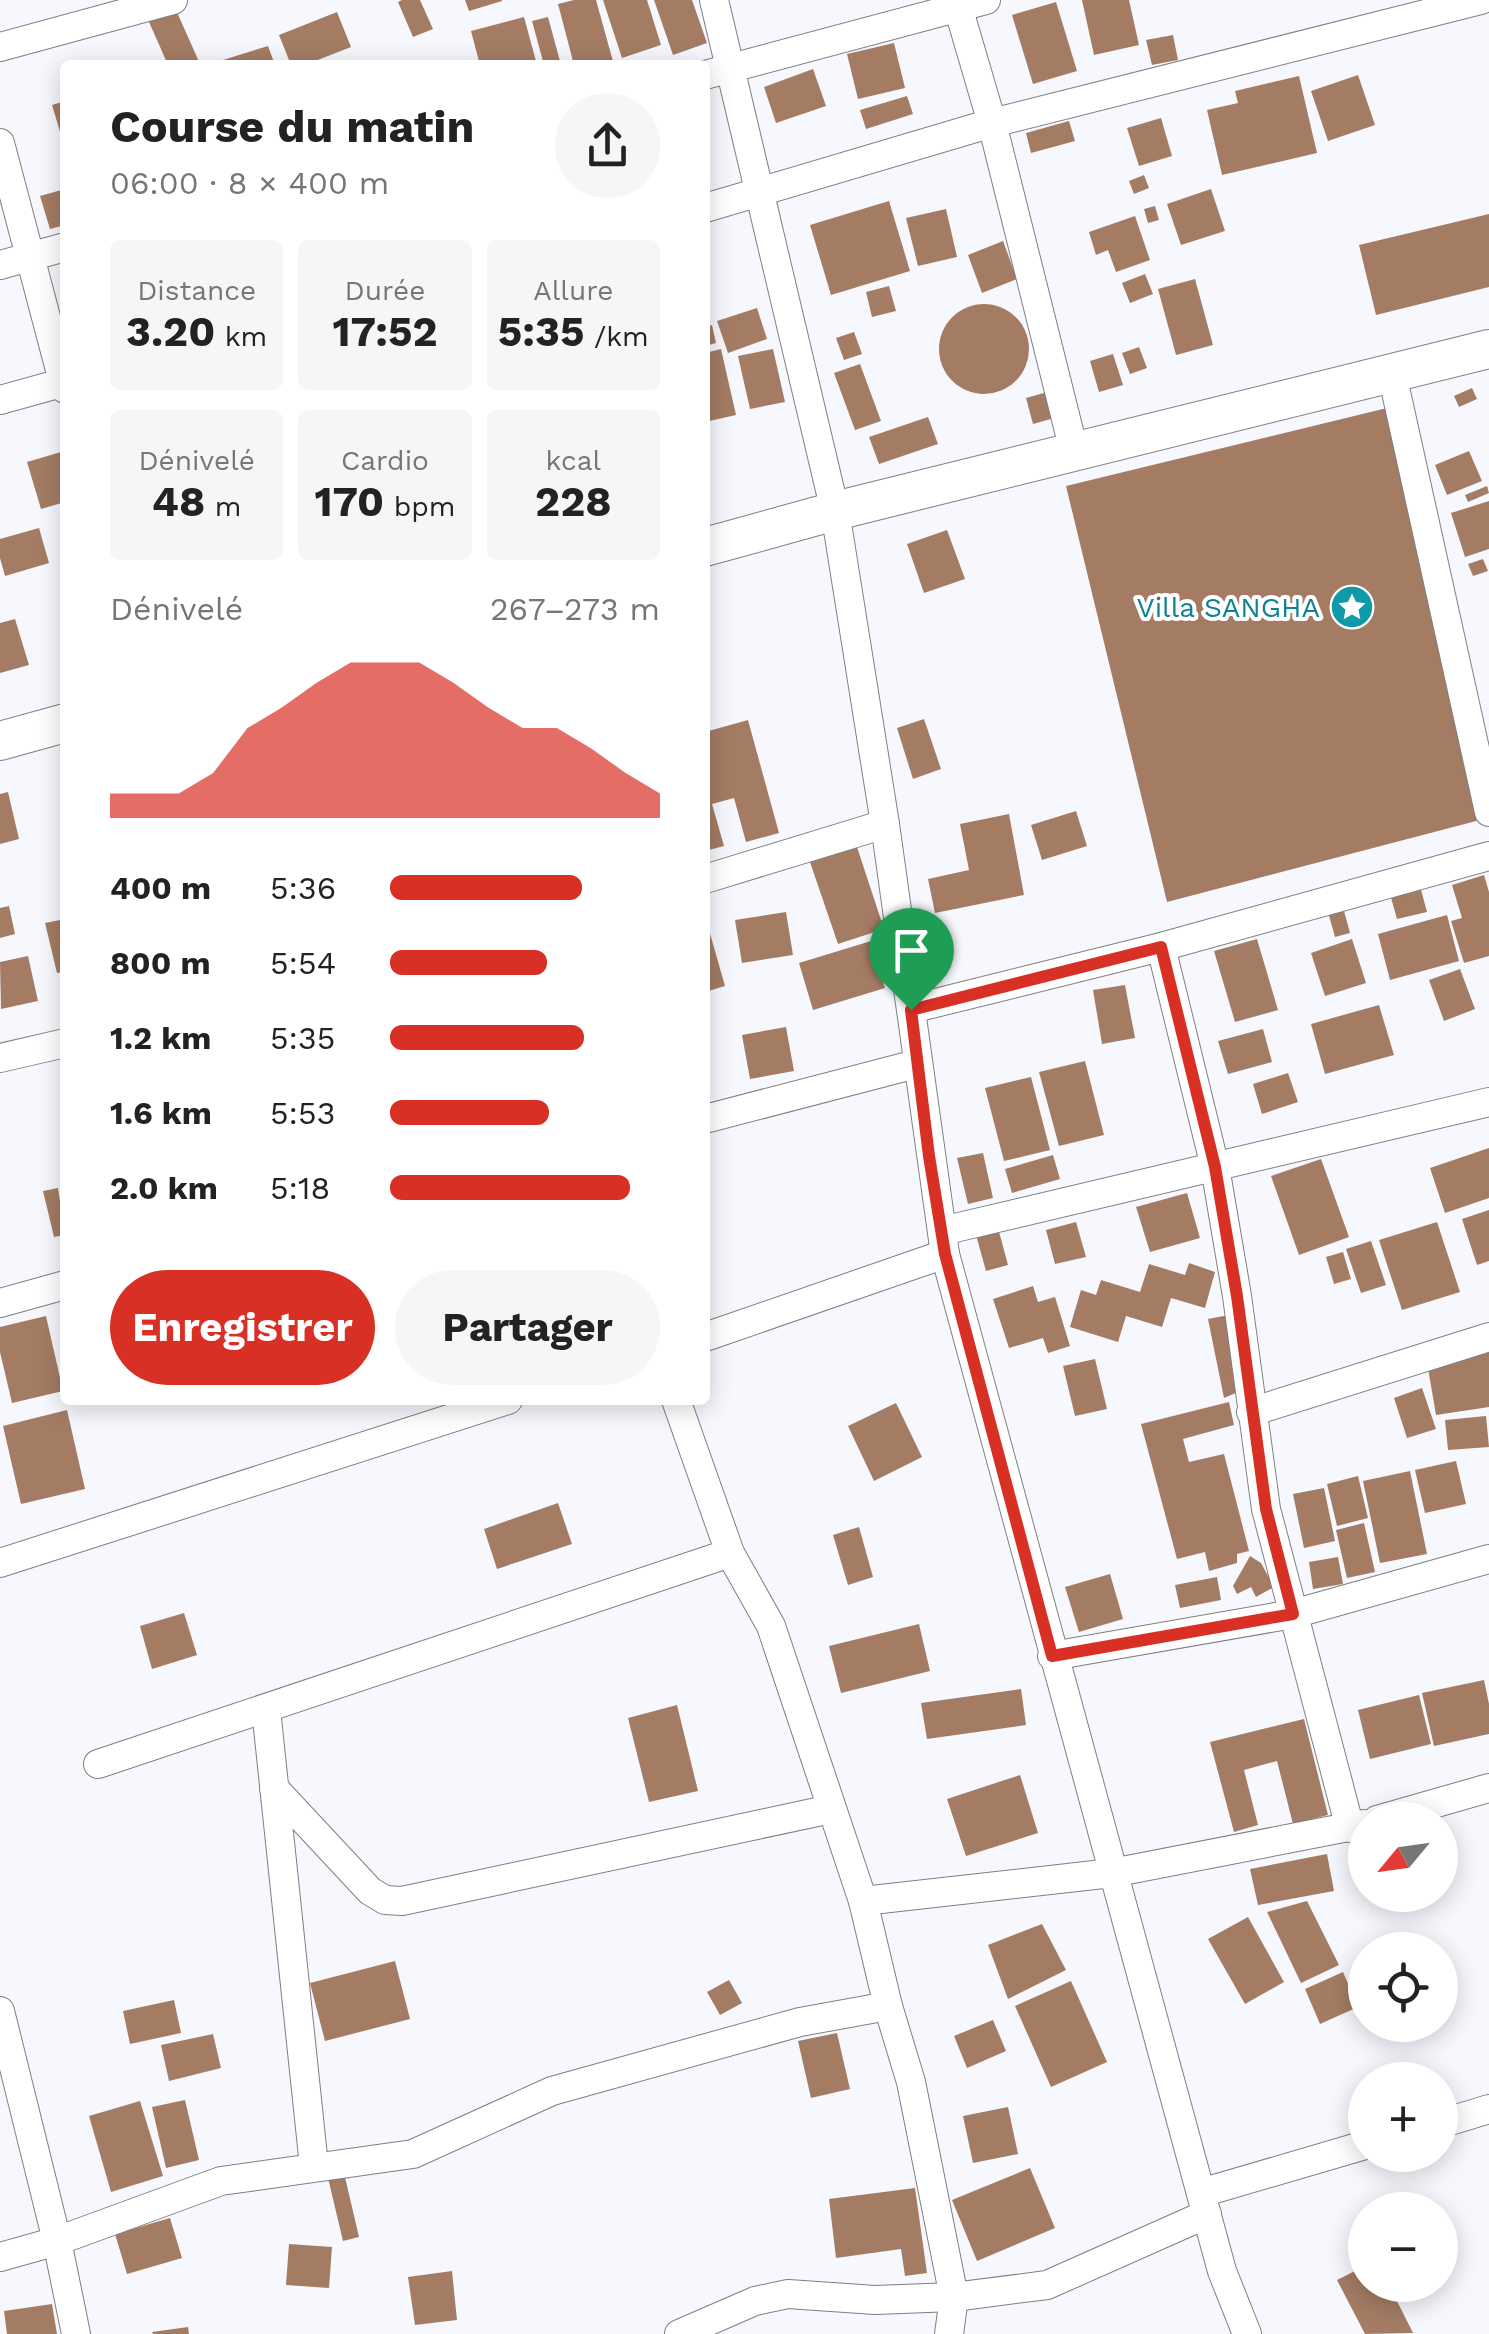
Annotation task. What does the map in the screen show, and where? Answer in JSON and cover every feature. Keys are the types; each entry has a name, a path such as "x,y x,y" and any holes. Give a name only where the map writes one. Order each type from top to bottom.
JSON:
{"street":[{"path":"0,47 173,0"},
{"path":"714,0 718,71 762,193 835,510 885,824 943,1242 1052,1656 1222,2271 1247,2334"},
{"path":"718,71 956,4 986,0"},
{"path":"710,207 992,124 1480,0"},
{"path":"956,4 992,124 1074,451"},
{"path":"0,143 60,369"},
{"path":"0,265 60,248"},
{"path":"710,545 835,510 1489,349"},
{"path":"1392,374 1489,812"},
{"path":"0,400 60,386"},
{"path":"0,741 60,724"},
{"path":"710,877 885,824"},
{"path":"911,1010 1161,947 1489,856"},
{"path":"1161,947 1215,1167 1266,1509 1293,1614 1357,1802"},
{"path":"0,1058 60,1044"},
{"path":"710,1117 916,1064"},
{"path":"710,1335 943,1242 1215,1167 1489,1102"},
{"path":"0,1302 60,1287"},
{"path":"1251,1412 1489,1337"},
{"path":"0,1563 492,1405"},
{"path":"678,1405 730,1554 772,1626 862,1902 912,2082 954,2296 949,2334"},
{"path":"98,1764 730,1554"},
{"path":"1052,1656 1293,1614 1489,1559"},
{"path":"266,1709 314,2166"},
{"path":"274,1788 370,1891 386,1900 402,1901 831,1808"},
{"path":"1440,1802 1489,1788"},
{"path":"862,1902 1112,1873 1348,1827"},
{"path":"0,2256 57,2241 221,2181 413,2154 552,2092 800,2022 888,2006"},
{"path":"1,2018 76,2334"},
{"path":"1458,2118 1489,2109"},
{"path":"680,2334 770,2296 874,2300 954,2296 1047,2284 1204,2204 1348,2151"}],"building":[{"path":"420,0 433,29 413,37 398,2"},
{"path":"465,0 502,0 502,1 469,11"},
{"path":"596,0 613,60 573,60 558,4"},
{"path":"603,0 647,0 661,45 622,58"},
{"path":"654,0 692,0 707,43 673,55"},
{"path":"1082,0 1129,0 1139,45 1094,55"},
{"path":"1056,2 1077,71 1033,84 1012,15"},
{"path":"176,10 198,60 166,60 149,22"},
{"path":"337,12 351,47 318,60 289,60 279,35"},
{"path":"524,17 536,60 479,60 471,31"},
{"path":"548,17 560,60 543,60 532,21"},
{"path":"1173,35 1178,60 1152,65 1146,40"},
{"path":"894,43 905,88 858,99 847,54"},
{"path":"268,46 273,60 223,60"},
{"path":"813,69 826,106 776,123 764,87"},
{"path":"1358,75 1375,125 1328,141 1311,91"},
{"path":"1299,76 1317,153 1222,175 1207,110 1238,103 1235,91"},
{"path":"907,96 913,114 866,129 860,110"},
{"path":"60,103 60,132 52,105"},
{"path":"1161,118 1172,156 1139,166 1127,128"},
{"path":"1069,121 1075,141 1031,153 1026,133"},
{"path":"1144,175 1149,188 1134,194 1129,181"},
{"path":"1211,189 1225,231 1181,245 1167,204"},
{"path":"60,190 60,226 50,229 40,196"},
{"path":"889,201 910,271 831,295 810,225"},
{"path":"1155,206 1159,220 1148,223 1144,209"},
{"path":"946,209 957,257 918,266 906,218"},
{"path":"1489,214 1489,287 1376,315 1359,245"},
{"path":"1135,216 1150,260 1116,272 1108,250 1096,255 1089,232"},
{"path":"1003,241 1017,279 982,293 968,255"},
{"path":"1145,274 1153,294 1130,303 1122,283"},
{"path":"1195,279 1213,345 1176,355 1158,289"},
{"path":"889,286 896,311 872,317 866,292"},
{"path":"984,304 1016,317 1029,349 1016,381 984,394 952,381 939,349 952,317"},
{"path":"757,308 767,339 728,353 717,321"},
{"path":"710,326 716,343 710,345"},
{"path":"854,332 862,354 844,360 836,338"},
{"path":"1139,347 1147,368 1130,374 1122,353"},
{"path":"721,349 736,415 710,421 710,352"},
{"path":"773,349 785,402 750,409 738,356"},
{"path":"1113,354 1123,385 1099,392 1090,361"},
{"path":"860,364 881,421 855,430 834,373"},
{"path":"1472,388 1477,399 1459,407 1454,396"},
{"path":"1051,391 1058,417 1033,424 1026,398"},
{"path":"1387,408 1480,820 1167,902 1066,486"},
{"path":"928,417 938,444 879,464 869,437"},
{"path":"1469,451 1482,481 1447,495 1435,465"},
{"path":"60,452 60,503 41,509 27,462"},
{"path":"1487,486 1489,493 1468,502 1465,495"},
{"path":"1489,501 1489,549 1465,557 1451,513"},
{"path":"39,528 49,563 5,576 0,539"},
{"path":"947,530 965,579 924,593 907,544"},
{"path":"1483,559 1488,571 1473,576 1468,564"},
{"path":"15,619 29,665 0,673 0,623"},
{"path":"924,719 941,769 913,779 897,728"},
{"path":"748,720 779,833 746,842 734,798 712,804 724,846 710,850 710,731"},
{"path":"8,792 19,839 0,844 0,794"},
{"path":"1076,811 1087,846 1042,860 1031,825"},
{"path":"1009,814 1024,895 935,913 928,879 969,870 960,824"},
{"path":"857,847 884,929 838,944 810,862"},
{"path":"1484,875 1489,892 1489,956 1464,963 1451,921 1462,918 1452,885"},
{"path":"1420,886 1427,912 1397,919 1390,894"},
{"path":"9,906 15,934 0,938 0,908"},
{"path":"1343,907 1350,933 1335,937 1328,912"},
{"path":"786,912 793,955 742,963 735,920"},
{"path":"1447,915 1459,961 1390,980 1378,934"},
{"path":"60,920 60,973 57,973 45,923"},
{"path":"710,934 725,986 710,990"},
{"path":"1257,939 1278,1010 1235,1022 1214,951"},
{"path":"1352,939 1366,983 1325,996 1311,953"},
{"path":"871,941 885,988 813,1010 799,963"},
{"path":"28,956 38,1001 1,1009 0,962"},
{"path":"1460,969 1475,1009 1444,1021 1429,980"},
{"path":"1125,985 1135,1038 1102,1044 1093,990"},
{"path":"1379,1005 1394,1055 1325,1074 1311,1024"},
{"path":"786,1027 794,1071 750,1079 742,1035"},
{"path":"1263,1029 1272,1062 1228,1074 1218,1041"},
{"path":"1085,1061 1104,1135 1059,1146 1039,1072"},
{"path":"1288,1073 1298,1102 1262,1114 1253,1084"},
{"path":"1031,1077 1050,1150 1004,1161 985,1088"},
{"path":"1489,1148 1489,1198 1445,1213 1430,1168"},
{"path":"983,1153 993,1198 968,1204 957,1158"},
{"path":"1053,1155 1060,1179 1012,1193 1005,1169"},
{"path":"1321,1159 1349,1237 1299,1255 1271,1176"},
{"path":"58,1188 60,1236 54,1237 43,1191"},
{"path":"1187,1193 1200,1238 1150,1252 1136,1207"},
{"path":"1489,1210 1489,1261 1477,1265 1462,1219"},
{"path":"1076,1222 1086,1257 1055,1264 1046,1230"},
{"path":"1437,1222 1460,1292 1402,1310 1379,1240"},
{"path":"998,1228 1008,1265 986,1271 976,1235"},
{"path":"1371,1241 1386,1285 1361,1293 1346,1249"},
{"path":"1343,1252 1351,1279 1334,1284 1326,1257"},
{"path":"1189,1263 1215,1272 1205,1308 1171,1298 1162,1327 1126,1316 1118,1342 1070,1327 1081,1290 1096,1295 1101,1280 1140,1292 1149,1264 1185,1275"},
{"path":"1033,1286 1038,1302 1055,1297 1070,1346 1048,1353 1043,1338 1009,1348 993,1299"},
{"path":"1234,1314 1245,1389 1224,1398 1208,1319"},
{"path":"46,1316 60,1392 12,1403 0,1352 0,1327"},
{"path":"1489,1352 1489,1407 1436,1415 1427,1362"},
{"path":"1095,1359 1107,1409 1075,1416 1063,1366"},
{"path":"1422,1388 1436,1429 1407,1438 1394,1398"},
{"path":"1229,1402 1234,1425 1183,1439 1189,1462 1224,1454 1249,1551 1237,1554 1237,1563 1209,1571 1205,1552 1177,1559 1141,1424"},
{"path":"896,1403 922,1457 874,1481 848,1426"},
{"path":"67,1410 85,1489 21,1504 3,1426"},
{"path":"1486,1416 1489,1447 1448,1450 1445,1420"},
{"path":"1456,1461 1466,1504 1425,1513 1415,1470"},
{"path":"1410,1471 1427,1554 1380,1563 1363,1481"},
{"path":"1358,1476 1368,1518 1337,1526 1327,1484"},
{"path":"1324,1488 1335,1541 1304,1548 1293,1494"},
{"path":"558,1503 572,1544 497,1569 484,1529"},
{"path":"1364,1523 1375,1572 1347,1578 1336,1530"},
{"path":"859,1527 873,1577 848,1585 833,1535"},
{"path":"1250,1556 1261,1563 1274,1587 1256,1597 1251,1587 1237,1594 1233,1586"},
{"path":"1338,1557 1343,1584 1313,1589 1309,1562"},
{"path":"1110,1574 1123,1619 1079,1632 1065,1587"},
{"path":"1217,1577 1221,1600 1180,1608 1175,1585"},
{"path":"184,1613 197,1655 152,1669 140,1626"},
{"path":"919,1624 930,1671 841,1693 829,1646"},
{"path":"1484,1680 1489,1734 1434,1746 1422,1693"},
{"path":"1021,1689 1026,1725 927,1739 921,1703"},
{"path":"1419,1695 1431,1744 1370,1759 1358,1710"},
{"path":"677,1705 698,1791 649,1802 628,1718"},
{"path":"1304,1719 1328,1815 1293,1824 1277,1761 1244,1770 1258,1825 1234,1832 1210,1742"},
{"path":"1020,1775 1038,1833 966,1856 947,1799"},
{"path":"1327,1854 1334,1891 1258,1905 1250,1869"},
{"path":"1307,1901 1339,1965 1301,1983 1267,1912"},
{"path":"1248,1917 1284,1982 1245,2004 1208,1939"},
{"path":"1042,1924 1066,1970 1008,1999 988,1945"},
{"path":"395,1961 410,2019 325,2041 310,1983"},
{"path":"1343,1972 1348,1984 1348,2011 1320,2024 1305,1989"},
{"path":"729,1980 742,2003 720,2015 707,1992"},
{"path":"1071,1981 1107,2062 1051,2087 1015,2006"},
{"path":"174,2000 181,2033 130,2044 123,2011"},
{"path":"993,2020 1006,2051 967,2068 954,2036"},
{"path":"837,2033 850,2089 811,2098 798,2041"},
{"path":"213,2034 221,2068 169,2081 161,2045"},
{"path":"185,2100 199,2160 166,2168 152,2107"},
{"path":"140,2101 163,2176 111,2192 89,2116"},
{"path":"1008,2107 1018,2154 973,2163 963,2116"},
{"path":"1030,2168 1055,2228 977,2261 952,2200"},
{"path":"344,2173 359,2237 343,2241 328,2178"},
{"path":"915,2188 927,2273 905,2276 901,2249 836,2258 829,2199"},
{"path":"170,2218 182,2258 127,2274 115,2234"},
{"path":"289,2244 332,2247 329,2288 286,2285"},
{"path":"452,2271 457,2320 415,2325 408,2277"},
{"path":"1348,2274 1348,2301 1337,2280"},
{"path":"1348,2302 1398,2302 1413,2333 1365,2334"},
{"path":"52,2304 57,2334 7,2334 4,2311"},
{"path":"188,2327 189,2334 152,2332"}],"place":[{"name":"Villa SANGHA","path":"1352,607"}],"route":[{"path":"1161,947 1215,1167 1266,1509 1293,1614 1052,1656 945,1254 911,1010 1161,947"}]}
